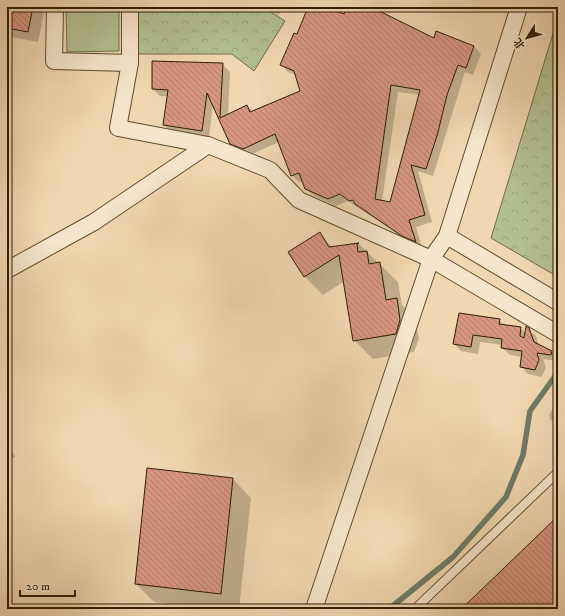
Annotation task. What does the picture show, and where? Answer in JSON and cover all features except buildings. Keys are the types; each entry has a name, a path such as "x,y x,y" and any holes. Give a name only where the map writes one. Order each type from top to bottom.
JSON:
{"street":[{"path":"55,7 54,61 130,63"},
{"path":"130,7 130,63 118,128 208,145 270,170 299,200 431,259 558,334"},
{"path":"314,609 431,259 447,236 519,7"},
{"path":"7,270 94,222 208,145"},
{"path":"447,236 558,302"}],"lane":[{"path":"415,609 558,472"}],"green space":[{"path":"66,7 119,7 119,51 67,52"},
{"path":"137,7 263,7 285,21 254,71 232,54 135,54"},
{"path":"558,17 558,277 491,238"}],"waterway":[{"path":"389,609 453,557 506,497 523,455 530,411 558,372"}]}
